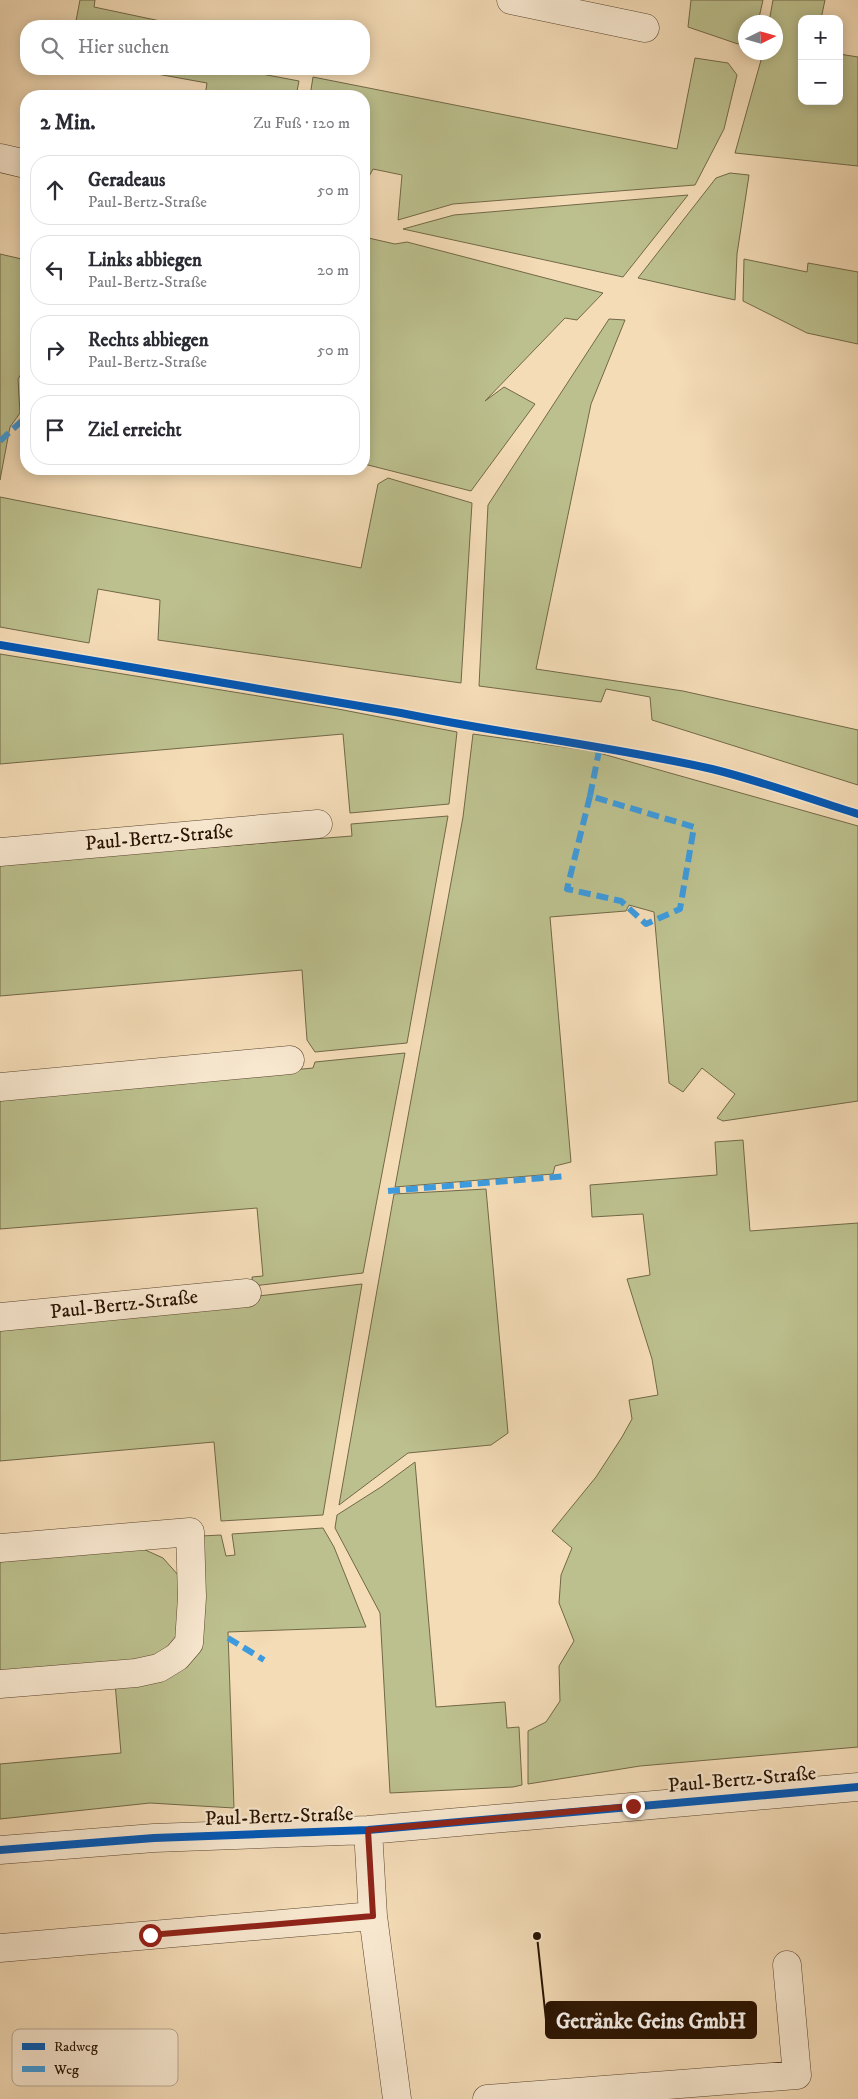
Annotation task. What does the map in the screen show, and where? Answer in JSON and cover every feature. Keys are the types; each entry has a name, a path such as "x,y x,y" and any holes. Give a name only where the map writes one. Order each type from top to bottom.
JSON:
{"street":[{"path":"511,0 645,28"},
{"path":"0,158 20,163"},
{"name":"Paul-Bertz-Straße","path":"0,852 318,824"},
{"path":"0,1087 290,1060"},
{"name":"Paul-Bertz-Straße","path":"0,1317 247,1293"},
{"path":"0,1548 190,1532 192,1597 189,1643 178,1657 159,1668 136,1673 0,1684"},
{"name":"Paul-Bertz-Straße","path":"0,1850 154,1838 368,1830 858,1787"},
{"name":"Paul-Bertz-Straße","path":"368,1830 373,1916 397,2099"},
{"path":"0,1948 373,1916"},
{"path":"486,2099 797,2074 787,1965"}],"green space":[{"path":"80,0 95,0 94,7 156,20 76,20"},
{"path":"691,0 763,0 760,15 738,15 738,44 688,27"},
{"path":"773,0 825,0 822,15 798,15 798,105 843,105 843,55 858,57 858,166 735,153 761,60 783,60 783,15 770,15"},
{"path":"695,58 728,63 737,75 724,129 695,185 453,204 398,220 402,175 373,169 370,175 370,90 311,90 313,77 677,149"},
{"path":"162,75 267,75 299,81 297,90 206,90 207,83"},
{"path":"730,173 749,175 737,254 735,300 638,278 716,178"},
{"path":"688,195 623,277 403,229 454,215"},
{"path":"370,238 395,244 407,242 603,293 577,320 565,318 485,401 504,387 535,404 471,491 370,466"},
{"path":"0,254 20,259 20,376 18,379 20,413 10,427 0,480"},
{"path":"744,259 807,272 808,263 858,272 858,344 807,333 743,301"},
{"path":"609,319 625,320 591,404 536,669 683,691 858,730 858,785 652,720 650,697 606,689 601,702 479,686 488,505"},
{"path":"388,478 472,503 461,683 158,640 160,600 98,589 89,643 0,627 0,497 361,568 378,484"},
{"path":"0,654 338,709 457,732 449,804 350,813 343,734 0,764"},
{"path":"473,734 592,751 858,826 858,1101 723,1121 717,1118 735,1094 702,1068 683,1092 669,1083 654,912 629,905 626,911 550,917 571,1162 555,1166 553,1174 395,1187 463,817"},
{"path":"448,816 407,1043 315,1052 307,1040 302,970 0,996 0,864 352,836 351,824"},
{"path":"405,1053 363,1273 253,1286 252,1277 263,1276 257,1208 0,1229 0,1098 313,1068 315,1062"},
{"path":"743,1140 750,1231 858,1223 858,1747 640,1766 528,1784 528,1731 546,1722 560,1701 559,1666 574,1641 559,1603 561,1575 572,1548 552,1531 596,1477 622,1437 632,1419 629,1400 658,1395 652,1359 627,1279 650,1275 643,1214 592,1217 590,1185 717,1175 715,1142"},
{"path":"486,1189 508,1433 491,1445 408,1453 339,1505 394,1194"},
{"path":"362,1284 323,1515 221,1521 214,1442 0,1461 0,1326"},
{"path":"415,1462 436,1707 505,1702 507,1728 519,1727 522,1785 390,1793 380,1613 335,1528 337,1515 381,1487"},
{"path":"323,1528 334,1547 366,1627 228,1632 234,1808 150,1803 0,1819 0,1764 121,1753 115,1683 178,1666 201,1536 221,1535 226,1556 235,1555 232,1534"},
{"path":"141,1548 163,1558 179,1576 182,1628 170,1645 150,1658 0,1674 0,1560"}],"marked path":[{"path":"0,441 20,423"},
{"path":"590,796 567,889 621,901 646,924 680,909 694,827 590,796 600,746"},
{"path":"388,1191 567,1176"},
{"path":"228,1638 264,1660"}],"cycle path":[{"path":"0,645 673,761 749,779 858,814"},
{"path":"0,1850 154,1838 368,1830 858,1787"}],"place":[{"name":"Getränke Geins GmbH","path":"537,1936"}],"route":[{"path":"150,1935 373,1916 368,1830 633,1806"}]}
